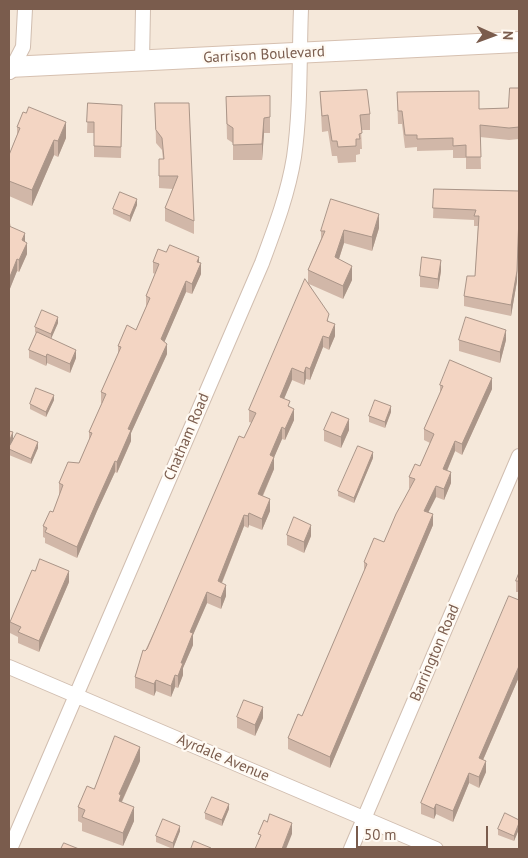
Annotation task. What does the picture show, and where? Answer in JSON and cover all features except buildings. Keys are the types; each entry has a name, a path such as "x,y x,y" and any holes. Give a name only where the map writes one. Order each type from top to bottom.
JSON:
{"main road":[{"name":"Garrison Boulevard","path":"10,69 519,42"}],"street":[{"path":"10,69 23,47 25,9"},
{"path":"142,61 143,9"},
{"name":"Chatham Road","path":"10,849 262,263 278,220 294,157 298,113 301,9"},
{"name":"Barrington Road","path":"351,849 519,456"},
{"name":"Ayrdale Avenue","path":"9,667 436,849"}],"shaded area":[{"path":"9,9 519,9 519,849 9,849"}]}
